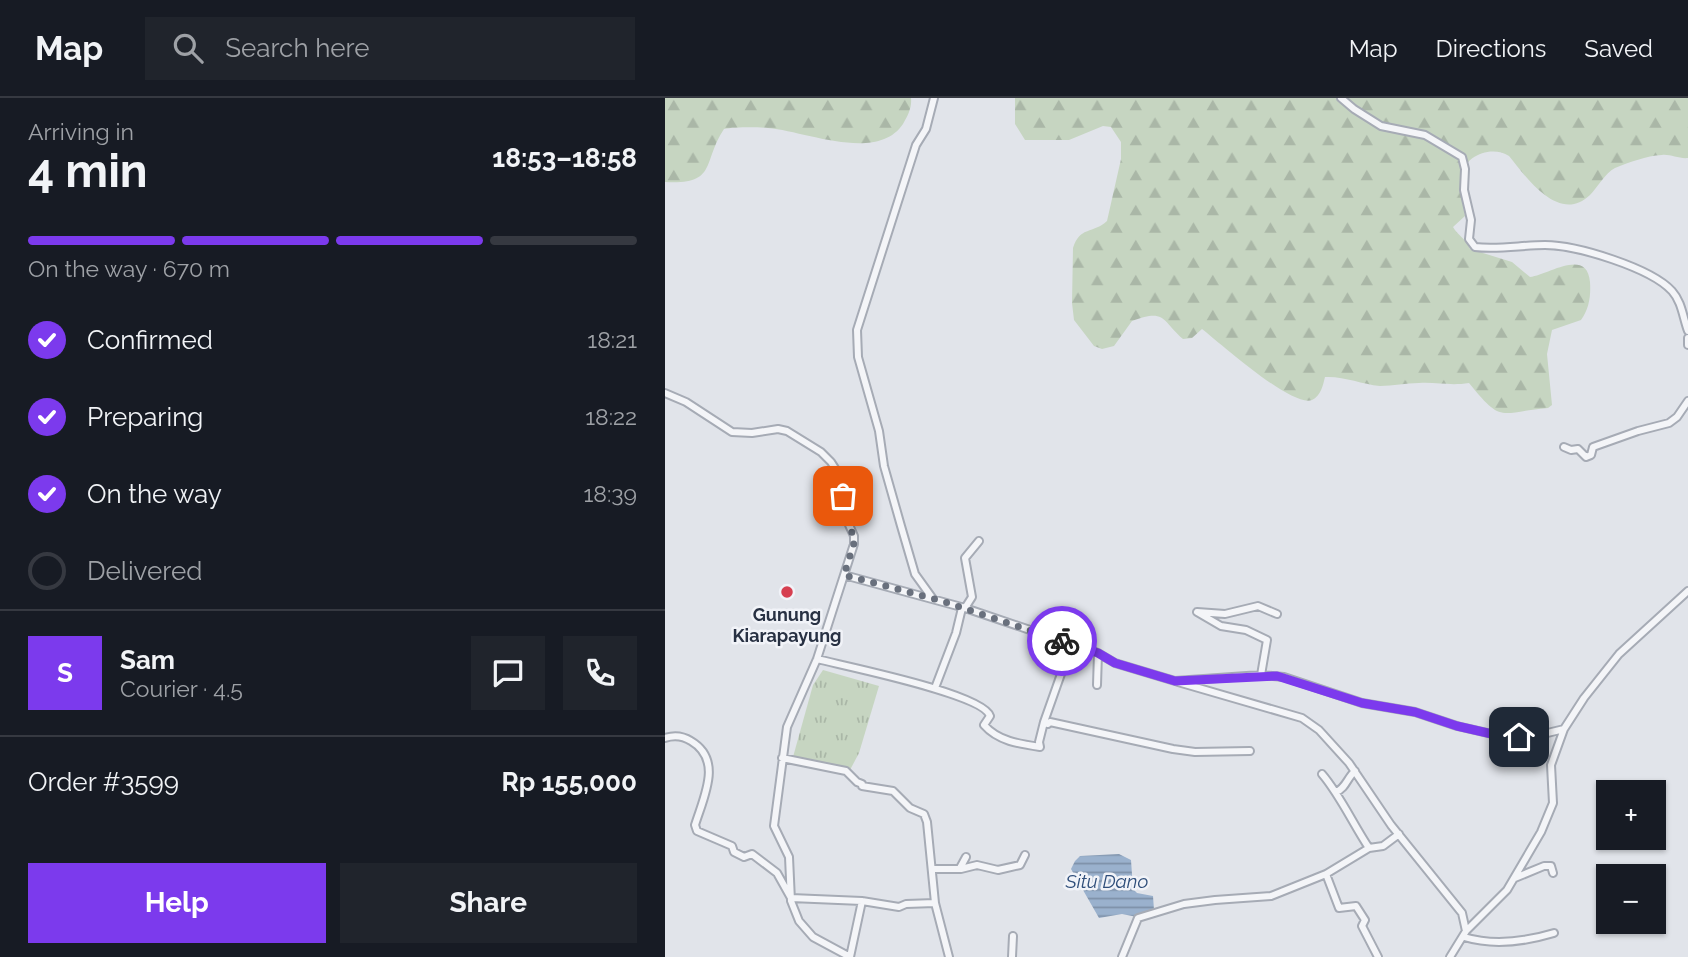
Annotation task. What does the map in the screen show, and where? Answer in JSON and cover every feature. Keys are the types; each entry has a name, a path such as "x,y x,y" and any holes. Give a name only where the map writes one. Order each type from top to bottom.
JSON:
{"street":[{"path":"934,98 926,129 916,145 857,330 858,357 910,559 919,582 934,600"},
{"path":"1342,98 1381,126 1425,135 1462,157 1465,169 1464,190 1471,219 1469,239 1473,247 1555,246 1598,255 1639,271 1659,281 1671,291 1680,305 1688,331"},
{"path":"1688,338 1688,345"},
{"path":"665,393 686,402 732,432 752,433 778,429 787,431 805,441 831,462 838,472 845,516 854,538 817,659 787,727 782,758 774,829 789,857 790,898"},
{"path":"1564,447 1579,449 1586,457 1591,455 1593,446 1669,423 1677,417 1688,401"},
{"path":"935,688 964,608 972,597 965,558 979,541"},
{"path":"844,575 964,608 1098,653 1115,663 1307,720 1332,743 1355,771 1399,834 1462,913 1465,934"},
{"path":"1450,957 1465,934 1515,878 1553,803 1551,765 1564,729 1584,698 1619,654 1688,591"},
{"path":"1681,598 1688,604"},
{"path":"1261,675 1267,640 1246,630 1215,624 1197,612 1225,614 1258,606 1277,614"},
{"path":"1097,685 1098,653"},
{"path":"817,659 935,688 987,709 990,716 984,725 989,732 1011,741 1040,747 1044,723 1061,674"},
{"path":"1175,681 1261,675 1284,677 1362,703 1415,712 1492,734 1531,737 1564,729"},
{"path":"1044,723 1050,722 1173,749 1195,752 1249,751"},
{"path":"665,738 688,738 702,747 709,759 706,790 695,825 697,831 732,846 734,852 744,857 752,855 771,868 782,880 799,922 813,937 850,957 862,901"},
{"path":"782,758 845,771 863,784 862,786 893,791 910,808 924,814 935,904 949,957"},
{"path":"1336,792 1343,788 1348,777 1355,771"},
{"path":"1322,774 1336,792 1347,815 1369,848"},
{"path":"1122,957 1138,918 1184,904 1271,896 1326,874 1369,848 1383,846 1399,834"},
{"path":"932,869 958,869 977,865 1006,870 1020,865 1025,855"},
{"path":"958,869 966,857"},
{"path":"1515,878 1544,866 1551,866 1553,873"},
{"path":"1326,874 1339,908 1356,906 1365,920 1362,926 1378,957"},
{"path":"790,898 862,901 899,907 906,904 935,904"},
{"path":"1465,934 1482,942 1496,943 1554,933"},
{"path":"1012,957 1013,936"}],"green space":[{"path":"665,98 911,98 911,102 903,124 891,135 876,142 840,142 768,128 724,129 701,175 693,180 665,182"},
{"path":"1015,98 1688,98 1688,158 1656,156 1615,168 1590,195 1578,203 1567,205 1544,195 1509,156 1502,153 1480,154 1463,169 1461,197 1465,216 1453,227 1470,249 1512,262 1530,277 1574,265 1582,266 1587,272 1590,292 1584,316 1581,320 1552,330 1547,354 1552,405 1548,408 1503,413 1489,405 1469,383 1380,386 1332,377 1325,377 1318,396 1312,400 1302,400 1273,385 1202,329 1192,338 1183,339 1158,316 1132,321 1114,346 1102,349 1094,346 1074,320 1073,248 1079,236 1107,221 1121,159 1121,142 1111,127 1103,126 1069,140 1025,140 1015,124"},
{"path":"823,670 879,686 859,753 850,770 793,757 813,685"}],"water":[{"name":"Situ Dano","path":"1119,854 1131,860 1133,889 1137,893 1153,896 1154,910 1137,917 1122,914 1099,918 1071,869 1080,856"}],"way so far":[{"path":"843,496 845,516 855,540 844,575 942,601 1062,641"}],"place":[{"name":"Gunung Kiarapayung","path":"787,592"}],"route":[{"path":"1062,641 1098,653 1115,663 1175,681 1261,675 1284,677 1362,703 1415,712 1492,734 1519,737"}]}
